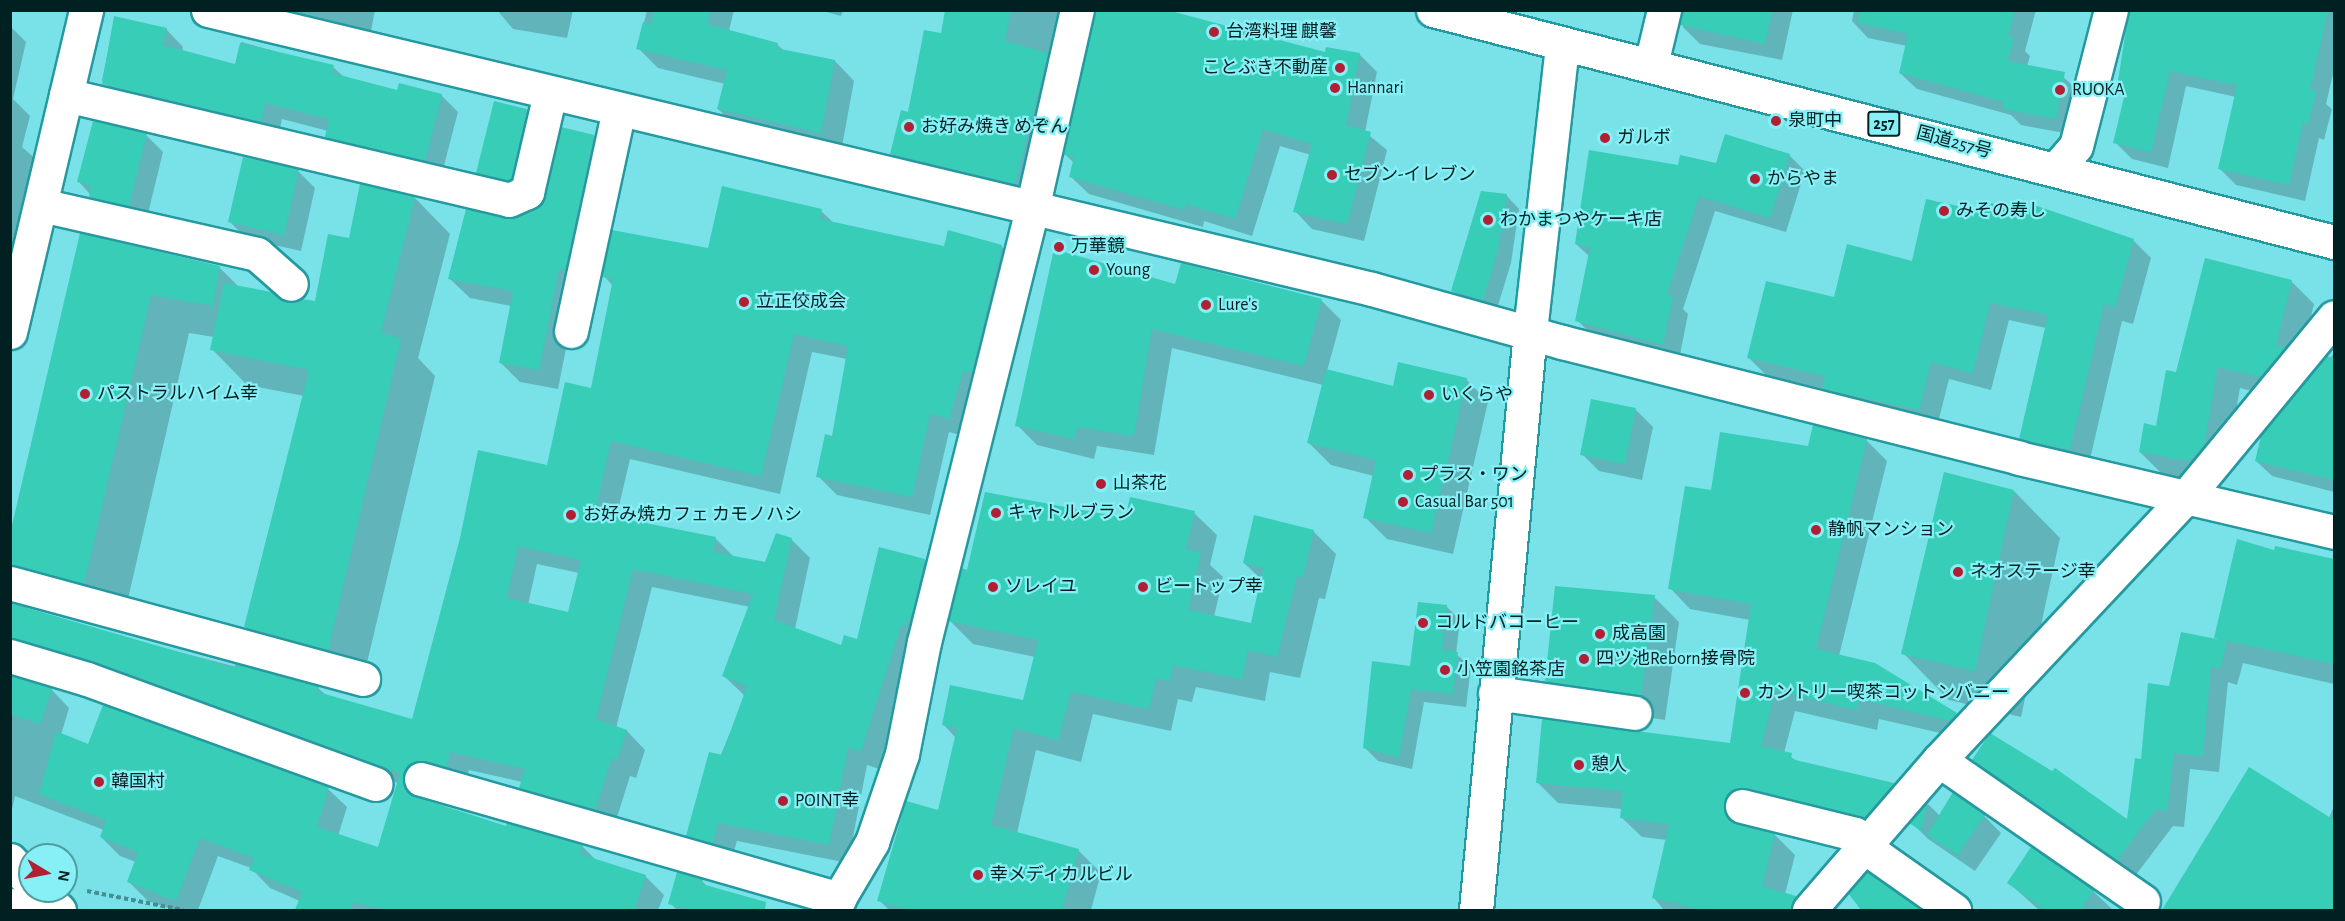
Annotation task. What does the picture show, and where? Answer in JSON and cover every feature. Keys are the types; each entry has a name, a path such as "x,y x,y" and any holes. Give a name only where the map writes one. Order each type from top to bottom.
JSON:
{"main road":[{"path":"10,332 86,10"},
{"path":"208,10 1372,289 2186,498 2334,532"},
{"path":"421,779 836,905 872,842 899,765 924,642 1032,209 1077,10"},
{"name":"国道257号","path":"1433,10 1562,44 1651,64 2334,242"},
{"path":"1651,64 1664,10"},
{"path":"2056,169 2076,146 2111,10"},
{"path":"1476,910 1530,331 1562,44"},
{"path":"66,95 509,200 526,192 550,93"},
{"path":"571,331 619,109"},
{"path":"41,205 257,254 291,284"},
{"path":"1809,910 1866,848 1939,760 2186,498 2334,317"},
{"path":"10,583 363,679"},
{"path":"10,656 87,679 375,784"},
{"path":"1495,693 1635,713"},
{"path":"1939,760 2144,901"},
{"path":"1742,806 1855,834 1866,848 1954,910"},
{"path":"10,905 34,910"}],"path":[{"path":"78,901 183,910"}],"building":[{"path":"654,10 711,10 707,24 778,43 776,48 835,60 821,133 717,109 727,70 636,49 643,22 651,24"},
{"path":"945,10 1011,10 1005,41 1048,53 1015,184 890,154 901,110 908,112 924,30 941,33"},
{"path":"1095,10 1167,10 1325,52 1326,47 1360,53 1346,125 1371,132 1347,224 1293,212 1312,144 1263,129 1235,219 1187,204 1185,210 1069,177 1074,157 1064,155"},
{"path":"1682,10 1772,10 1765,44 1680,25"},
{"path":"1859,10 2015,10 2008,36 2014,38 2007,61 2065,72 2056,119 2003,109 2004,102 1899,73 1908,34 1858,23"},
{"path":"2129,10 2328,10 2310,90 2316,91 2308,124 2303,123 2289,185 2218,169 2237,85 2170,71 2151,152 2113,143 2126,89 2117,87"},
{"path":"114,16 167,28 163,45 235,64 240,43 334,65 332,73 397,90 399,83 442,94 425,161 325,137 329,119 265,103 261,122 102,84"},
{"path":"494,101 527,109 511,179 507,180 476,173"},
{"path":"93,121 147,133 129,206 89,197 91,186 77,182"},
{"path":"561,127 594,135 565,270 559,269 539,370 499,363 513,291 448,279 466,209 505,218 517,217 542,204"},
{"path":"1725,134 1790,154 1770,218 1699,196 1667,295 1673,297 1663,345 1575,321 1590,247 1575,244 1589,150 1678,165 1680,155 1716,163"},
{"path":"243,157 299,169 284,235 228,222"},
{"name":"パストラルハイム幸","path":"360,184 415,197 381,332 401,339 328,650 244,627 309,370 210,350 224,283 272,292 287,302 302,299 315,301 328,234 349,238"},
{"path":"722,186 822,209 820,219 944,246 948,230 1002,245 972,373 963,371 949,419 930,414 912,497 816,477 825,434 832,436 848,346 794,334 761,476 611,441 595,513 716,537 713,552 765,562 776,533 792,538 774,620 841,645 844,635 857,639 879,547 925,559 912,614 906,626 901,625 861,751 848,748 829,845 718,823 713,843 686,836 709,752 722,755 747,686 722,676 753,594 633,569 596,719 627,730 617,760 612,758 595,809 519,788 525,769 450,752 447,767 426,761 408,765 403,783 416,797 506,826 507,823 583,845 580,854 646,875 634,910 386,910 353,902 351,910 295,910 302,892 249,870 254,858 200,838 176,901 127,882 138,852 100,837 106,820 39,794 56,731 88,744 103,705 329,787 317,827 378,847 400,773 93,661 10,638 10,603 234,668 235,664 319,686 318,692 412,719 460,538 478,450 547,465 565,382 591,388 613,279 602,277 612,230 708,248","holes":["518,546 581,560 568,612 507,598"]},
{"path":"1481,191 1507,194 1498,249 1483,300 1451,291"},
{"path":"1926,199 1985,212 1987,202 2029,213 2031,204 2134,239 2115,307 2104,304 2070,450 2019,439 2048,315 1990,303 1973,373 1931,362 1919,410 1822,389 1825,376 1747,358 1766,281 1834,297 1847,244 1912,261"},
{"name":"パストラルハイム幸","path":"80,233 220,266 213,306 151,295 84,584 10,565 10,534"},
{"path":"1054,249 1175,284 1181,263 1322,299 1304,366 1152,329 1134,436 1077,427 1075,439 1015,426"},
{"path":"2205,258 2292,280 2276,345 2285,347 2260,377 2218,367 2204,445 2196,455 2187,461 2139,452 2144,423 2156,426 2166,370 2176,372"},
{"path":"2326,356 2334,358 2334,480 2255,461 2261,436"},
{"path":"1398,362 1467,378 1431,533 1363,518 1376,460 1307,443 1326,369 1393,386"},
{"path":"1591,399 1636,408 1625,464 1580,455"},
{"path":"1813,425 1867,439 1816,649 1875,663 1957,713 1950,721 1859,699 1857,710 1775,691 1761,746 1792,753 1791,759 1894,783 1864,818 1747,788 1728,793 1724,811 1729,820 1775,834 1762,886 1796,896 1791,910 1706,910 1652,898 1669,824 1620,818 1623,791 1536,783 1542,719 1730,743 1751,604 1668,589 1685,486 1711,490 1720,432 1808,446"},
{"name":"ネオステージ幸","path":"1944,472 2014,490 1975,671 1901,654"},
{"path":"985,492 1125,518 1130,497 1195,511 1186,549 1201,553 1188,610 1251,623 1263,568 1243,563 1254,515 1314,530 1303,577 1297,576 1277,657 1248,650 1242,679 1173,665 1170,681 1156,678 1149,709 1071,692 1058,740 1014,728 991,825 1079,849 1062,910 912,910 877,901 906,801 938,810 957,728 942,725 950,685 1023,700 1038,640 948,621 962,568 967,570"},
{"path":"2237,539 2274,550 2275,546 2334,559 2334,664 2214,638"},
{"name":"成高園","path":"1555,586 1655,595 1641,696 1545,681"},
{"path":"1418,602 1447,605 1442,650 1458,652 1453,694 1411,689 1399,757 1363,748 1372,661 1410,666"},
{"path":"2181,632 2227,641 2220,669 2211,666 2203,756 2174,753 2167,811 2156,809 2117,860 1972,760 1990,733 2052,771 2055,768 2127,819 2135,758 2141,759 2148,683 2169,686"},
{"path":"10,676 52,688 40,724 10,714"},
{"path":"2249,767 2334,820 2334,910 2162,910"},
{"path":"1953,792 1985,815 1958,855 1927,835"},
{"path":"1928,802 1921,831 1909,823"},
{"path":"2031,847 2095,890 2080,910 2046,910 2007,883"},
{"path":"677,872 703,879 702,884 766,902 765,910 692,910 668,904"},
{"path":"1867,872 1922,910 1861,910 1848,893"}],"place":[{"name":"台湾料理 麒馨","path":"1214,32"},
{"name":"ことぶき不動産","path":"1340,68"},
{"name":"Hannari","path":"1335,88"},
{"name":"RUOKA","path":"2060,90"},
{"name":"泉町中","path":"1776,121"},
{"name":"お好み焼き めぞん","path":"909,127"},
{"name":"ガルボ","path":"1605,138"},
{"name":"セブン-イレブン","path":"1332,175"},
{"name":"からやま","path":"1755,179"},
{"name":"みその寿し","path":"1944,211"},
{"name":"わかまつやケーキ店","path":"1488,220"},
{"name":"万華鏡","path":"1059,247"},
{"name":"Young","path":"1094,270"},
{"name":"立正佼成会","path":"744,302"},
{"name":"Lure's","path":"1206,305"},
{"name":"パストラルハイム幸","path":"85,394"},
{"name":"いくらや","path":"1429,395"},
{"name":"プラス・ワン","path":"1408,475"},
{"name":"山茶花","path":"1101,484"},
{"name":"Casual Bar 501","path":"1403,502"},
{"name":"キャトルブラン","path":"996,513"},
{"name":"お好み焼カフェ カモノハシ","path":"571,515"},
{"name":"静帆マンション","path":"1816,530"},
{"name":"ネオステージ幸","path":"1958,572"},
{"name":"ソレイユ","path":"993,587"},
{"name":"ビートップ幸","path":"1143,587"},
{"name":"コルドバコーヒー","path":"1423,623"},
{"name":"成高園","path":"1600,634"},
{"name":"四ツ池Reborn接骨院","path":"1584,659"},
{"name":"小笠園銘茶店","path":"1445,670"},
{"name":"カントリー喫茶コットンバニー","path":"1745,693"},
{"name":"憩人","path":"1579,765"},
{"name":"韓国村","path":"99,782"},
{"name":"POINT幸","path":"783,801"},
{"name":"幸メディカルビル","path":"978,875"}]}
